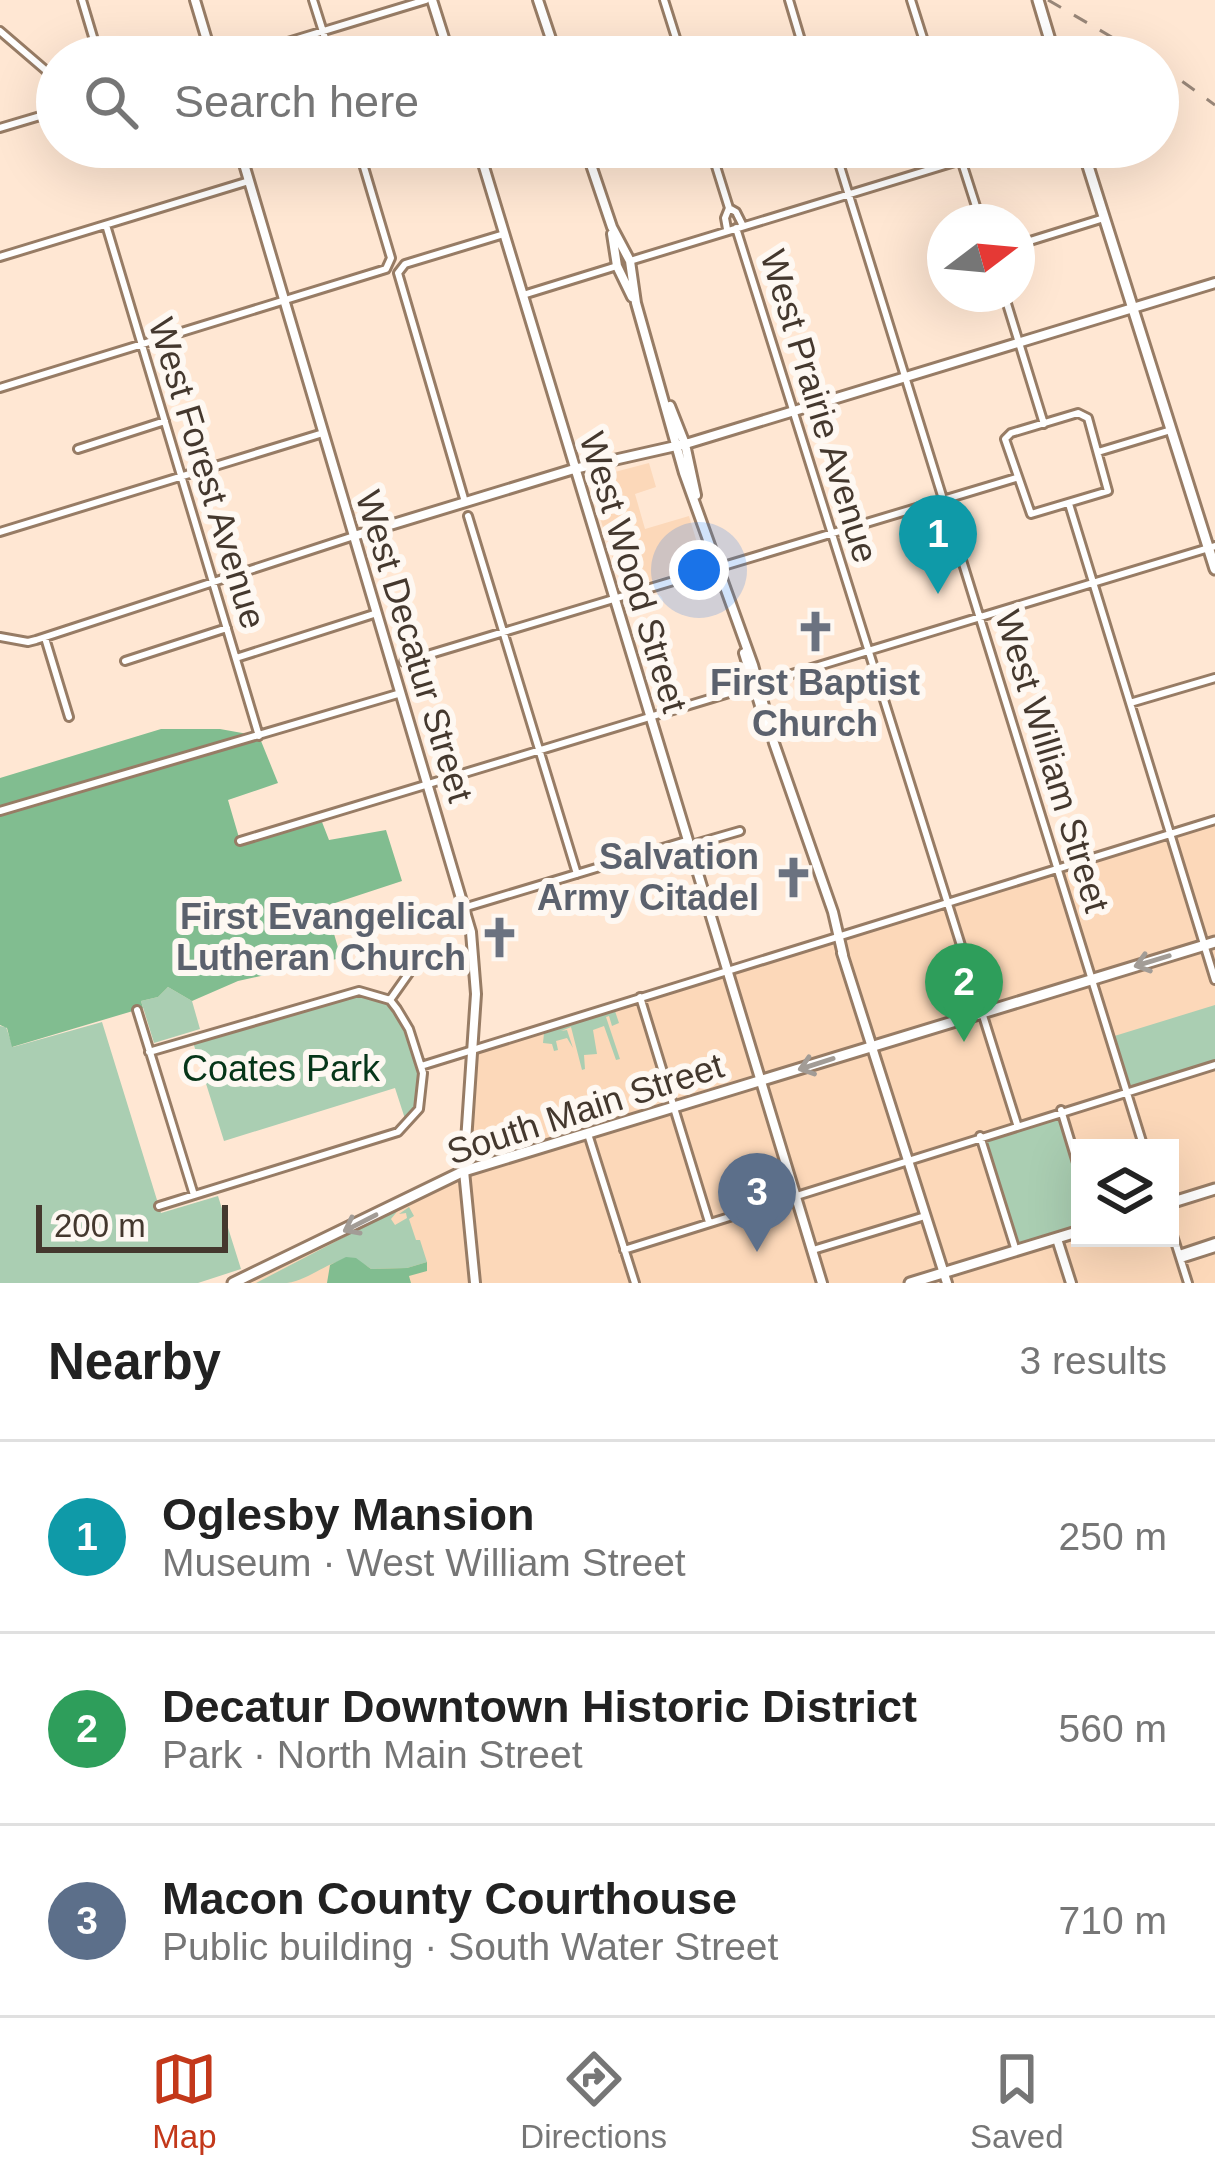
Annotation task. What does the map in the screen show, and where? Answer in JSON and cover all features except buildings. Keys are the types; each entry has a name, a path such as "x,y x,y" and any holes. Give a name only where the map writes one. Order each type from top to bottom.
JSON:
{"main road":[{"path":"1038,0 1049,36"},
{"path":"1089,168 1212,547 1215,569"},
{"name":"South Main Street","path":"233,1283 464,1171 1210,944"},
{"path":"1179,1200 1215,1189"},
{"path":"910,1283 946,1278 1071,1234"}],"street":[{"path":"82,0 93,36"},
{"path":"195,0 206,36"},
{"path":"314,0 324,36"},
{"path":"309,36 429,0 442,36"},
{"path":"538,0 550,36"},
{"path":"664,0 675,36"},
{"path":"789,0 800,36"},
{"path":"911,0 922,36"},
{"path":"0,31 36,62"},
{"path":"0,128 36,117"},
{"name":"West Decatur Street","path":"245,168 465,908 476,980 464,1171 475,1283"},
{"path":"364,168 465,502"},
{"name":"West Wood Street","path":"484,168 822,1283"},
{"path":"593,168 946,1278"},
{"path":"717,168 729,208 736,212 735,228"},
{"name":"West William Street","path":"840,168 1141,1139"},
{"path":"523,296 935,168"},
{"path":"964,168 975,204"},
{"path":"0,257 249,181"},
{"path":"729,208 725,215 735,228"},
{"path":"1035,239 1104,218"},
{"name":"West Forest Avenue","path":"106,225 259,736"},
{"name":"West Prairie Avenue","path":"735,228 1017,1124"},
{"path":"0,388 504,234"},
{"path":"0,637 28,642 45,638 465,502 574,469 681,445 1215,283"},
{"path":"1009,312 1044,424"},
{"path":"1084,414 1108,491 1031,514 1006,436 1044,424 1084,414"},
{"path":"78,448 165,422"},
{"path":"1098,452 1171,430"},
{"path":"0,532 323,433"},
{"path":"404,662 1016,478"},
{"path":"1069,504 1170,834 1210,944 1215,980"},
{"path":"468,516 577,874"},
{"path":"240,842 1212,547"},
{"path":"236,658 377,613"},
{"path":"125,661 227,628"},
{"path":"45,638 69,717"},
{"path":"1130,704 1215,678"},
{"path":"0,811 401,693"},
{"path":"421,1066 1215,820"},
{"path":"440,915 740,831"},
{"path":"390,1000 414,966"},
{"path":"149,1052 348,992 371,993 390,1000 404,1018 425,1084 420,1105 398,1132 159,1206"},
{"path":"640,998 709,1222"},
{"path":"136,1010 194,1195"},
{"path":"624,1250 794,1193 1215,1065"},
{"path":"1061,1110 1071,1143"},
{"path":"588,1134 634,1283"},
{"path":"980,1136 1016,1251"},
{"path":"812,1250 925,1216"},
{"path":"1057,1239 1071,1283"},
{"path":"1180,1256 1215,1245"},
{"path":"1177,1247 1188,1283"}],"shaded area":[{"path":"649,463 656,487 635,494 645,529 689,516 704,566 622,589 588,479"},
{"path":"1215,823 1215,1283 239,1283 467,1172 474,1052"}],"green space":[{"path":"161,729 220,729 259,736 278,783 228,800 240,841 322,822 329,840 386,830 402,881 326,906 341,958 238,981 192,1001 168,987 158,997 141,1001 143,1008 12,1047 7,1028 0,1025 0,778"},
{"path":"168,987 192,1001 200,1029 154,1043 141,1001 158,997"},
{"name":"Coates Park","path":"359,991 390,1000 404,1018 423,1073 423,1095 407,1125 395,1088 224,1141 192,1039"},
{"path":"1215,1005 1215,1065 1126,1092 1108,1038"},
{"path":"615,1011 619,1023 612,1026 606,1017 620,1059 616,1060 604,1026 593,1030 597,1054 584,1055 582,1070 571,1027 561,1031 567,1030 573,1048 567,1038 556,1041 558,1050 554,1051 552,1044 543,1043 544,1033"},
{"path":"102,1022 161,1213 218,1196 241,1269 198,1283 0,1283 0,1026 6,1027 13,1047"},
{"path":"1055,1118 1061,1122 1071,1159 1071,1228 1019,1243 985,1140"},
{"path":"409,1207 414,1216 409,1219 427,1262 371,1269 360,1262 340,1261 299,1280 256,1283 400,1208 391,1219 395,1225 407,1218 406,1213 399,1214"},
{"path":"346,1257 371,1269 427,1262 427,1271 409,1276 411,1283 327,1283 330,1265"}],"railway":[{"path":"1048,0 1110,36"},
{"path":"1179,79 1215,105"}],"place":[{"name":"Oglesby Mansion","path":"938,594"},
{"name":"First Baptist Church","path":"815,632"},
{"name":"Salvation Army Citadel","path":"793,877"},
{"name":"First Evangelical Lutheran Church","path":"500,937"},
{"name":"Decatur Downtown Historic District","path":"964,1042"},
{"name":"Macon County Courthouse","path":"757,1252"}]}
